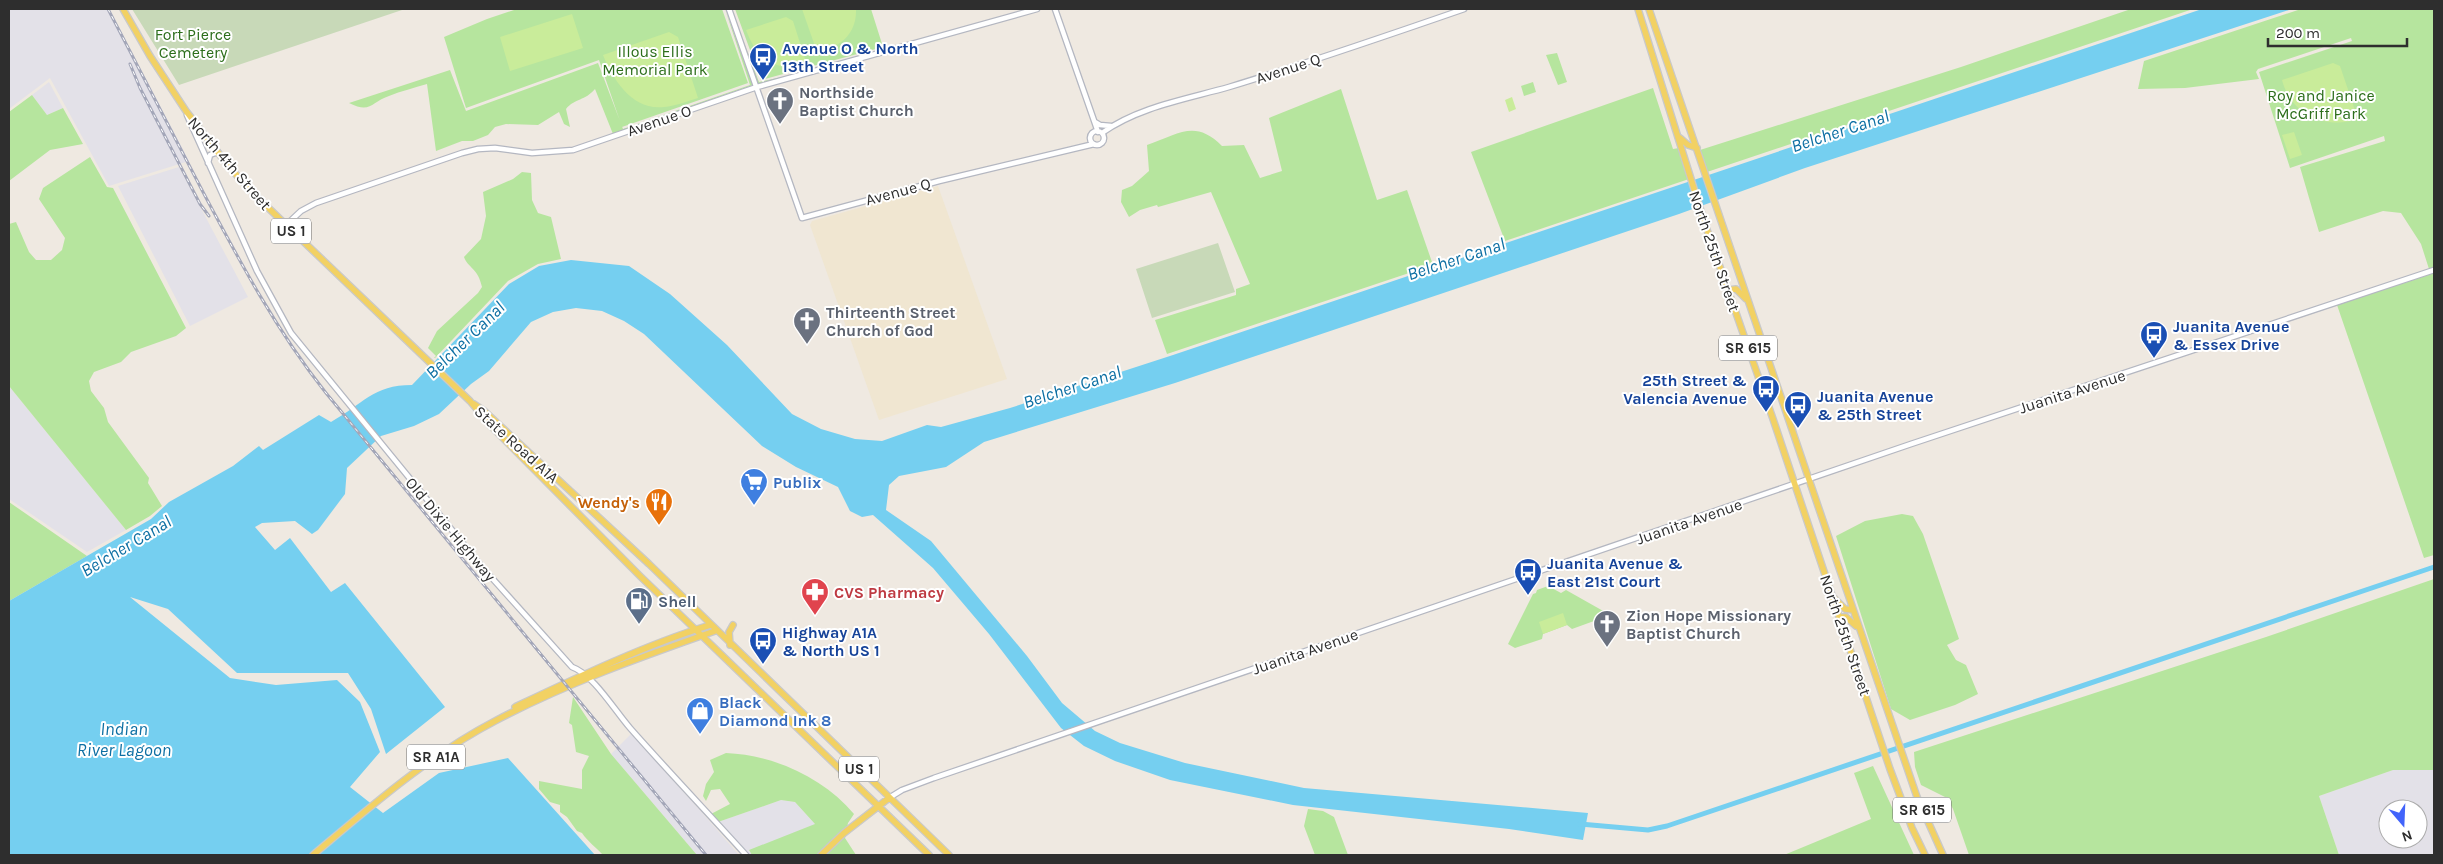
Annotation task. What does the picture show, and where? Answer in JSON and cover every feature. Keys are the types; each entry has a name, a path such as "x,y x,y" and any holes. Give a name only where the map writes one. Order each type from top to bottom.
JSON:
{"main road":[{"name":"North 4th Street","path":"123,9 146,50 186,111 247,186 470,402"},
{"name":"North 25th Street","path":"1638,9 1701,211 1890,769 1912,828 1925,855"},
{"name":"North 25th Street","path":"1649,9 1905,763 1920,806 1943,855"},
{"path":"1678,136 1688,145 1697,148"},
{"path":"1728,290 1736,289 1748,300"},
{"name":"State Road A1A","path":"470,402 488,415 649,564 710,626"},
{"name":"State Road A1A","path":"470,402 497,432 696,630"},
{"path":"1833,597 1845,609 1853,610"},
{"path":"1840,617 1846,617 1851,620 1860,632"},
{"path":"730,645 729,632 733,624"},
{"name":"SR A1A","path":"313,855 416,770 502,715 581,676 710,626"},
{"name":"US 1","path":"710,626 949,855"},
{"name":"US 1","path":"696,630 929,855"},
{"name":"SR A1A","path":"502,715 586,680 715,631"},
{"path":"821,855 844,833 889,798"}],"street":[{"path":"729,9 756,87"},
{"name":"Avenue O","path":"286,225 302,211 316,203 462,153 495,148 532,153 573,150 756,87 1037,9"},
{"path":"1055,9 1093,120 1104,139 1112,126 1100,125 1093,120"},
{"name":"Avenue Q","path":"1100,133 1119,121 1464,9"},
{"name":"Avenue Q","path":"756,87 802,218 938,181 1082,146 1100,144 1104,139"},
{"name":"Old Dixie Highway","path":"186,111 208,165 257,271 291,333 514,603 572,667 578,669 590,680 630,728 746,855"},
{"path":"1093,120 1091,136 1094,144"},
{"path":"1082,146 1091,136 1100,133"},
{"path":"208,165 208,158 218,152"},
{"name":"Juanita Avenue","path":"889,798 906,788 1094,723 2434,270"}],"shaded area":[{"path":"9,9 109,9 189,161 109,186 50,78 9,109"},
{"path":"49,82 63,108 47,115 32,95"},
{"path":"179,167 248,297 190,326 118,186"},
{"path":"938,186 1007,379 879,420 810,225 812,221"},
{"path":"9,386 126,530 87,552 9,499"},
{"path":"631,734 739,855 697,855 611,754"},
{"path":"2393,770 2434,770 2434,855 2339,855 2319,796"},
{"path":"781,800 795,802 816,825 750,850 752,855 746,855 718,822"}],"green space":[{"name":"Fort Pierce Cemetery","path":"132,9 405,9 179,85"},
{"name":"Illous Ellis Memorial Park","path":"517,9 722,9 748,83 622,127 599,60 466,108 444,37"},
{"path":"725,9 753,85 613,134 595,89 588,96 569,105 566,109 570,127 564,124 559,112 538,125 506,124 495,127 488,135 473,141 462,141 436,151 427,84 383,98 367,107 349,103 450,70 466,111 598,63 623,129 750,85"},
{"path":"731,9 759,82 787,76 758,84"},
{"path":"735,9 871,9 883,47 761,80"},
{"path":"802,9 856,9 856,18 854,26 846,38 833,47 817,52"},
{"path":"2131,9 2193,9 1707,172 1700,150 1961,67"},
{"name":"Roy and Janice McGriff Park","path":"2301,9 2434,9 2434,267 2429,269 2421,244 2401,213 2383,211 2319,232 2300,167 2385,141 2384,136 2290,168 2259,72 2352,41 2351,38 2258,69 2256,72 2259,79 2185,88 2138,89 2144,61"},
{"path":"572,14 583,48 510,71 500,37"},
{"path":"786,17 793,21 806,62 785,66 776,65 761,55 750,40 746,30"},
{"path":"669,32 678,37 698,98 677,105 653,107 634,99 626,92 612,74 603,55"},
{"path":"1557,53 1567,82 1558,85 1546,55"},
{"name":"Roy and Janice McGriff Park","path":"2333,63 2340,66 2358,119 2346,122 2333,122 2311,116 2301,110 2286,92 2282,80"},
{"path":"1533,82 1536,92 1524,96 1521,86"},
{"path":"1653,88 1673,149 1679,148 1689,179 1505,241 1471,152"},
{"path":"1341,89 1377,200 1407,190 1433,265 1167,354 1155,320 1236,295 1236,289 1250,284 1211,192 1158,207 1157,205 1140,210 1129,217 1121,202 1122,190 1132,186 1149,171 1147,145 1186,131 1203,133 1222,146 1244,145 1260,178 1282,171 1269,118"},
{"path":"32,95 47,115 63,108 83,144 50,150 9,181 9,112"},
{"path":"1512,97 1516,109 1509,112 1505,100"},
{"path":"2294,132 2302,155 2290,159 2282,135"},
{"path":"90,157 107,187 113,188 186,328 176,336 131,352 121,362 94,372 89,381 91,391 104,408 108,422 149,478 148,483 162,506 150,516 126,530 9,386 9,224 16,222 29,252 36,260 51,260 62,250 65,238 39,199 43,188"},
{"path":"522,172 531,173 532,200 538,213 551,217 561,259 538,264 508,281 435,358 434,358 436,356 428,348 437,331 482,287 476,272 464,257 481,239 486,216 483,192 513,179"},
{"path":"1218,243 1235,292 1152,318 1136,269"},
{"path":"2434,273 2434,555 2424,558 2337,305"},
{"path":"9,502 87,556 9,601"},
{"path":"1902,514 1913,516 1923,534 1959,639 1947,645 1956,660 1966,665 1978,694 1955,705 1910,720 1891,709 1836,536 1865,521"},
{"path":"2434,579 2434,770 2393,770 2319,796 2339,855 1969,855 1953,809 1947,798 1921,785 1915,767 1914,752 2266,637"},
{"path":"1548,586 1561,593 1566,590 1605,612 1605,617 1572,629 1567,625 1543,634 1542,639 1515,648 1508,644 1533,594 1537,590"},
{"path":"1563,613 1567,625 1543,634 1539,622"},
{"path":"573,697 611,754 697,855 603,855 560,812 560,805 550,802 539,789 539,781 582,789 582,770 589,756 576,752 572,725 569,723"},
{"path":"726,753 761,758 779,763 796,770 828,789 854,814 848,823 845,838 856,855 752,855 749,850 815,824 795,802 781,800 718,822 711,814 730,804 720,789 711,790 706,801 703,796 706,784 714,772 710,760"},
{"path":"1873,766 1914,855 1784,855 1871,819 1854,773"},
{"path":"1308,809 1323,811 1334,817 1348,855 1315,855 1304,826"}],"water":[{"name":"Indian River Lagoon","path":"2202,9 2292,9 1805,168 1679,214 1175,383 984,442 946,467 899,476 889,485 886,510 931,541 1027,656 1062,703 1095,731 1120,743 1185,763 1304,788 1588,813 1583,840 1509,829 1293,805 1170,780 1115,761 1084,746 1061,728 989,634 933,568 873,515 862,517 850,511 838,487 796,467 762,446 644,334 624,321 602,311 576,308 553,312 531,322 489,371 471,384 439,414 414,426 381,436 347,468 345,494 318,530 312,534 295,521 262,523 255,527 275,550 290,538 331,592 345,583 445,707 386,754 371,709 348,673 237,673 168,609 130,597 230,678 276,685 337,680 360,702 380,752 350,787 383,813 439,773 508,758 595,855 9,855 9,601 151,519 169,502 233,466 259,446 263,450 319,415 331,422 378,392 387,388 412,385 509,284 539,266 571,260 629,266 670,294 727,345 792,414 821,429 855,439 882,441 927,425 941,427 1010,408 1173,355"}],"waterway":[{"path":"1580,824 1648,830 1667,826 2434,567"}],"railway":[{"path":"108,9 245,270 291,345 326,393 706,855"},
{"path":"130,64 140,88 200,204 209,216"}],"place":[{"name":"Avenue O & North 13th Street","path":"763,81"},
{"name":"Northside Baptist Church","path":"780,125"},
{"name":"Thirteenth Street Church of God","path":"807,345"},
{"name":"Juanita Avenue & Essex Drive","path":"2154,359"},
{"name":"25th Street & Valencia Avenue","path":"1766,413"},
{"name":"Juanita Avenue & 25th Street","path":"1798,429"},
{"name":"Publix","path":"754,506"},
{"name":"Wendy's","path":"659,526"},
{"name":"Juanita Avenue & East 21st Court","path":"1528,596"},
{"name":"CVS Pharmacy","path":"815,616"},
{"name":"Shell","path":"639,625"},
{"name":"Zion Hope Missionary Baptist Church","path":"1607,648"},
{"name":"Highway A1A & North US 1","path":"763,665"},
{"name":"Black Diamond Ink 8","path":"700,735"}],"water label":[{"name":"Belcher Canal","path":"1840,131"},
{"name":"Belcher Canal","path":"1456,259"},
{"name":"Belcher Canal","path":"465,340"},
{"name":"Belcher Canal","path":"1072,387"},
{"name":"Belcher Canal","path":"126,546"}]}
